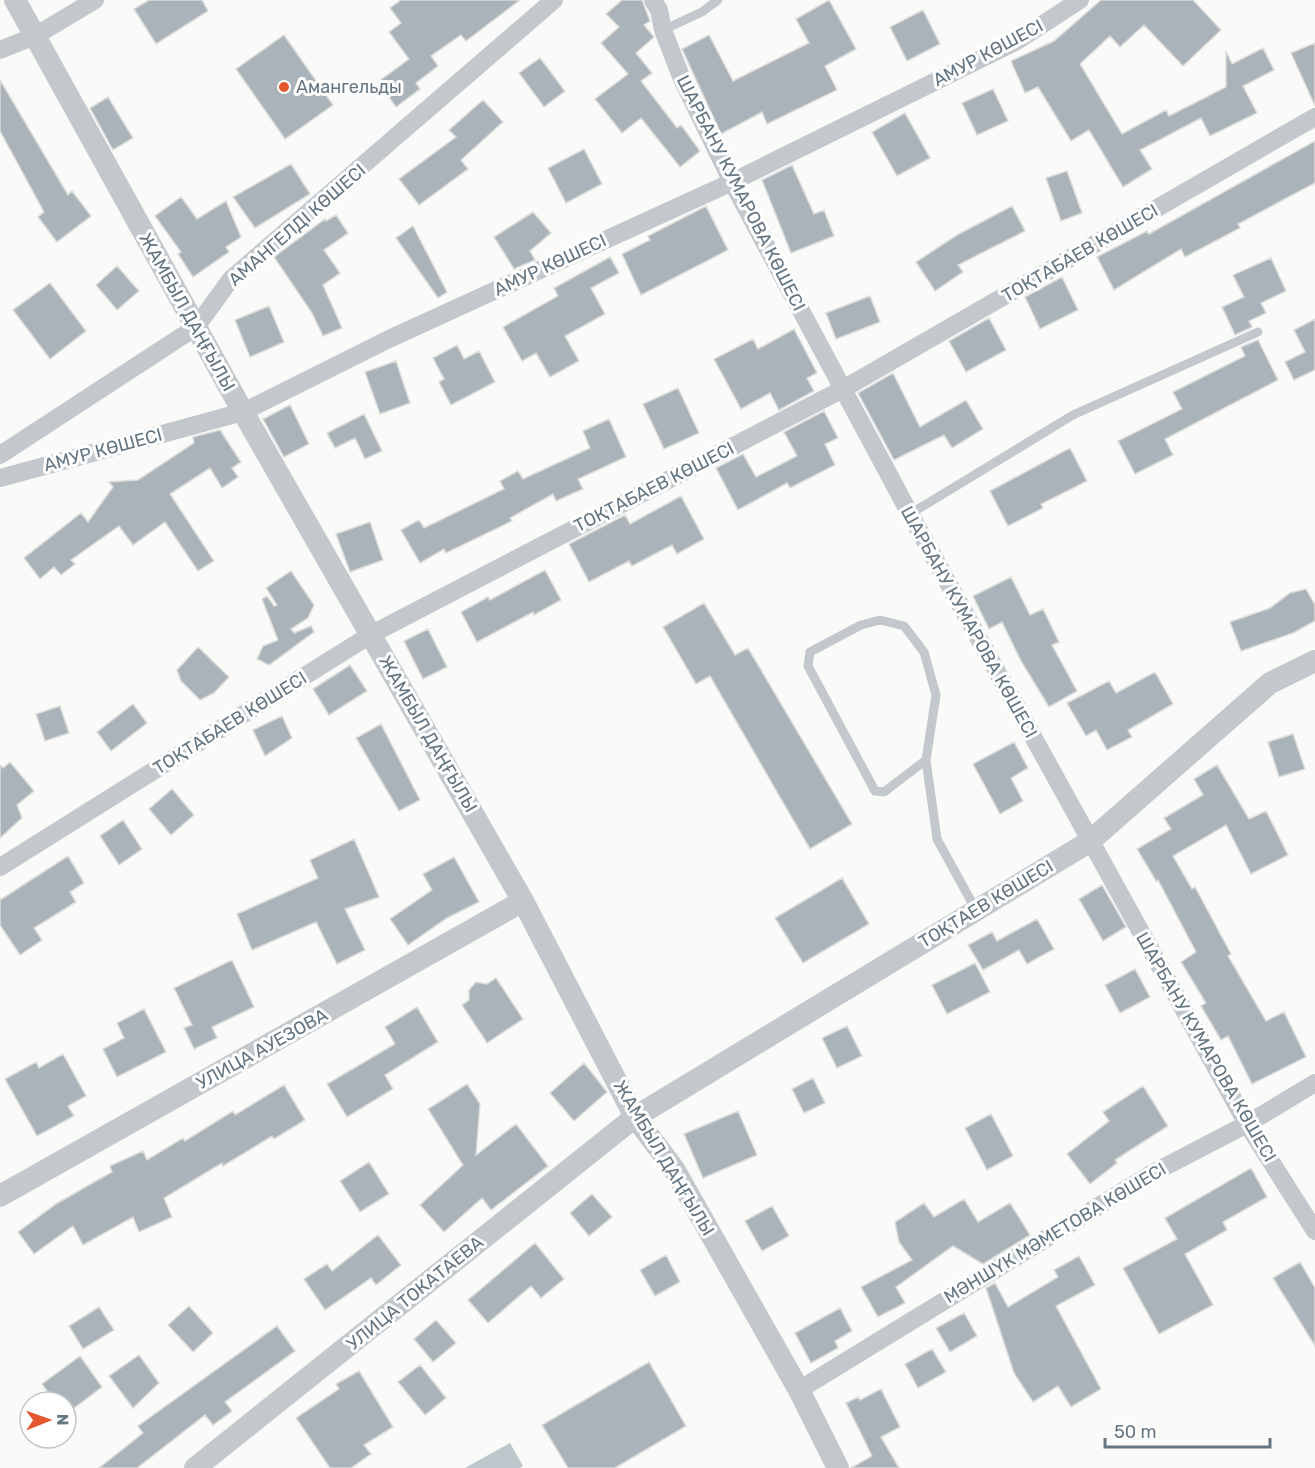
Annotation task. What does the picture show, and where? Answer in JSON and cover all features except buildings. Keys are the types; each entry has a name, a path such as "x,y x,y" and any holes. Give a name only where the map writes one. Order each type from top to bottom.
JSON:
{"street":[{"name":"ЖАМБЫЛ ДАҢҒЫЛЫ","path":"15,0 243,412 523,901 635,1117 674,1169 799,1390 838,1468"},
{"path":"0,50 35,36 95,0"},
{"name":"АМАНГЕЛДІ КӨШЕСІ","path":"0,455 196,327 231,279 554,0"},
{"name":"ШАРБАНУ КУМАРОВА КӨШЕСІ","path":"653,0 659,10 663,30 682,79 732,182 843,389 1089,842 1247,1124 1315,1230"},
{"name":"АМУР КӨШЕСІ","path":"0,478 243,412 388,339 732,182 1017,41 1080,0"},
{"name":"ТОҚТАБАЕВ КӨШЕСІ","path":"0,867 370,634 843,389 1315,117"},
{"name":"ТОҚТАЕВ КӨШЕСІ","path":"635,1117 1089,842 1270,683 1315,661"},
{"name":"УЛИЦА АУЕЗОВА","path":"0,1197 523,901"},
{"name":"МӘНШҮК МӘМЕТОВА КӨШЕСІ","path":"799,1390 1151,1174 1247,1124 1315,1083"},
{"name":"УЛИЦА ТОКАТАЕВА","path":"195,1468 635,1117"}],"lane":[{"path":"663,30 702,12 718,0"},
{"path":"910,513 1073,415 1258,332"},
{"path":"926,760 884,792 875,791 808,666 810,652 861,625 880,620 904,626 924,652 936,695 926,760 937,839 976,910"}],"shaded area":[{"path":"510,1443 523,1466 520,1468 465,1468"}],"place":[{"name":"Амангельды","path":"284,87"}]}
